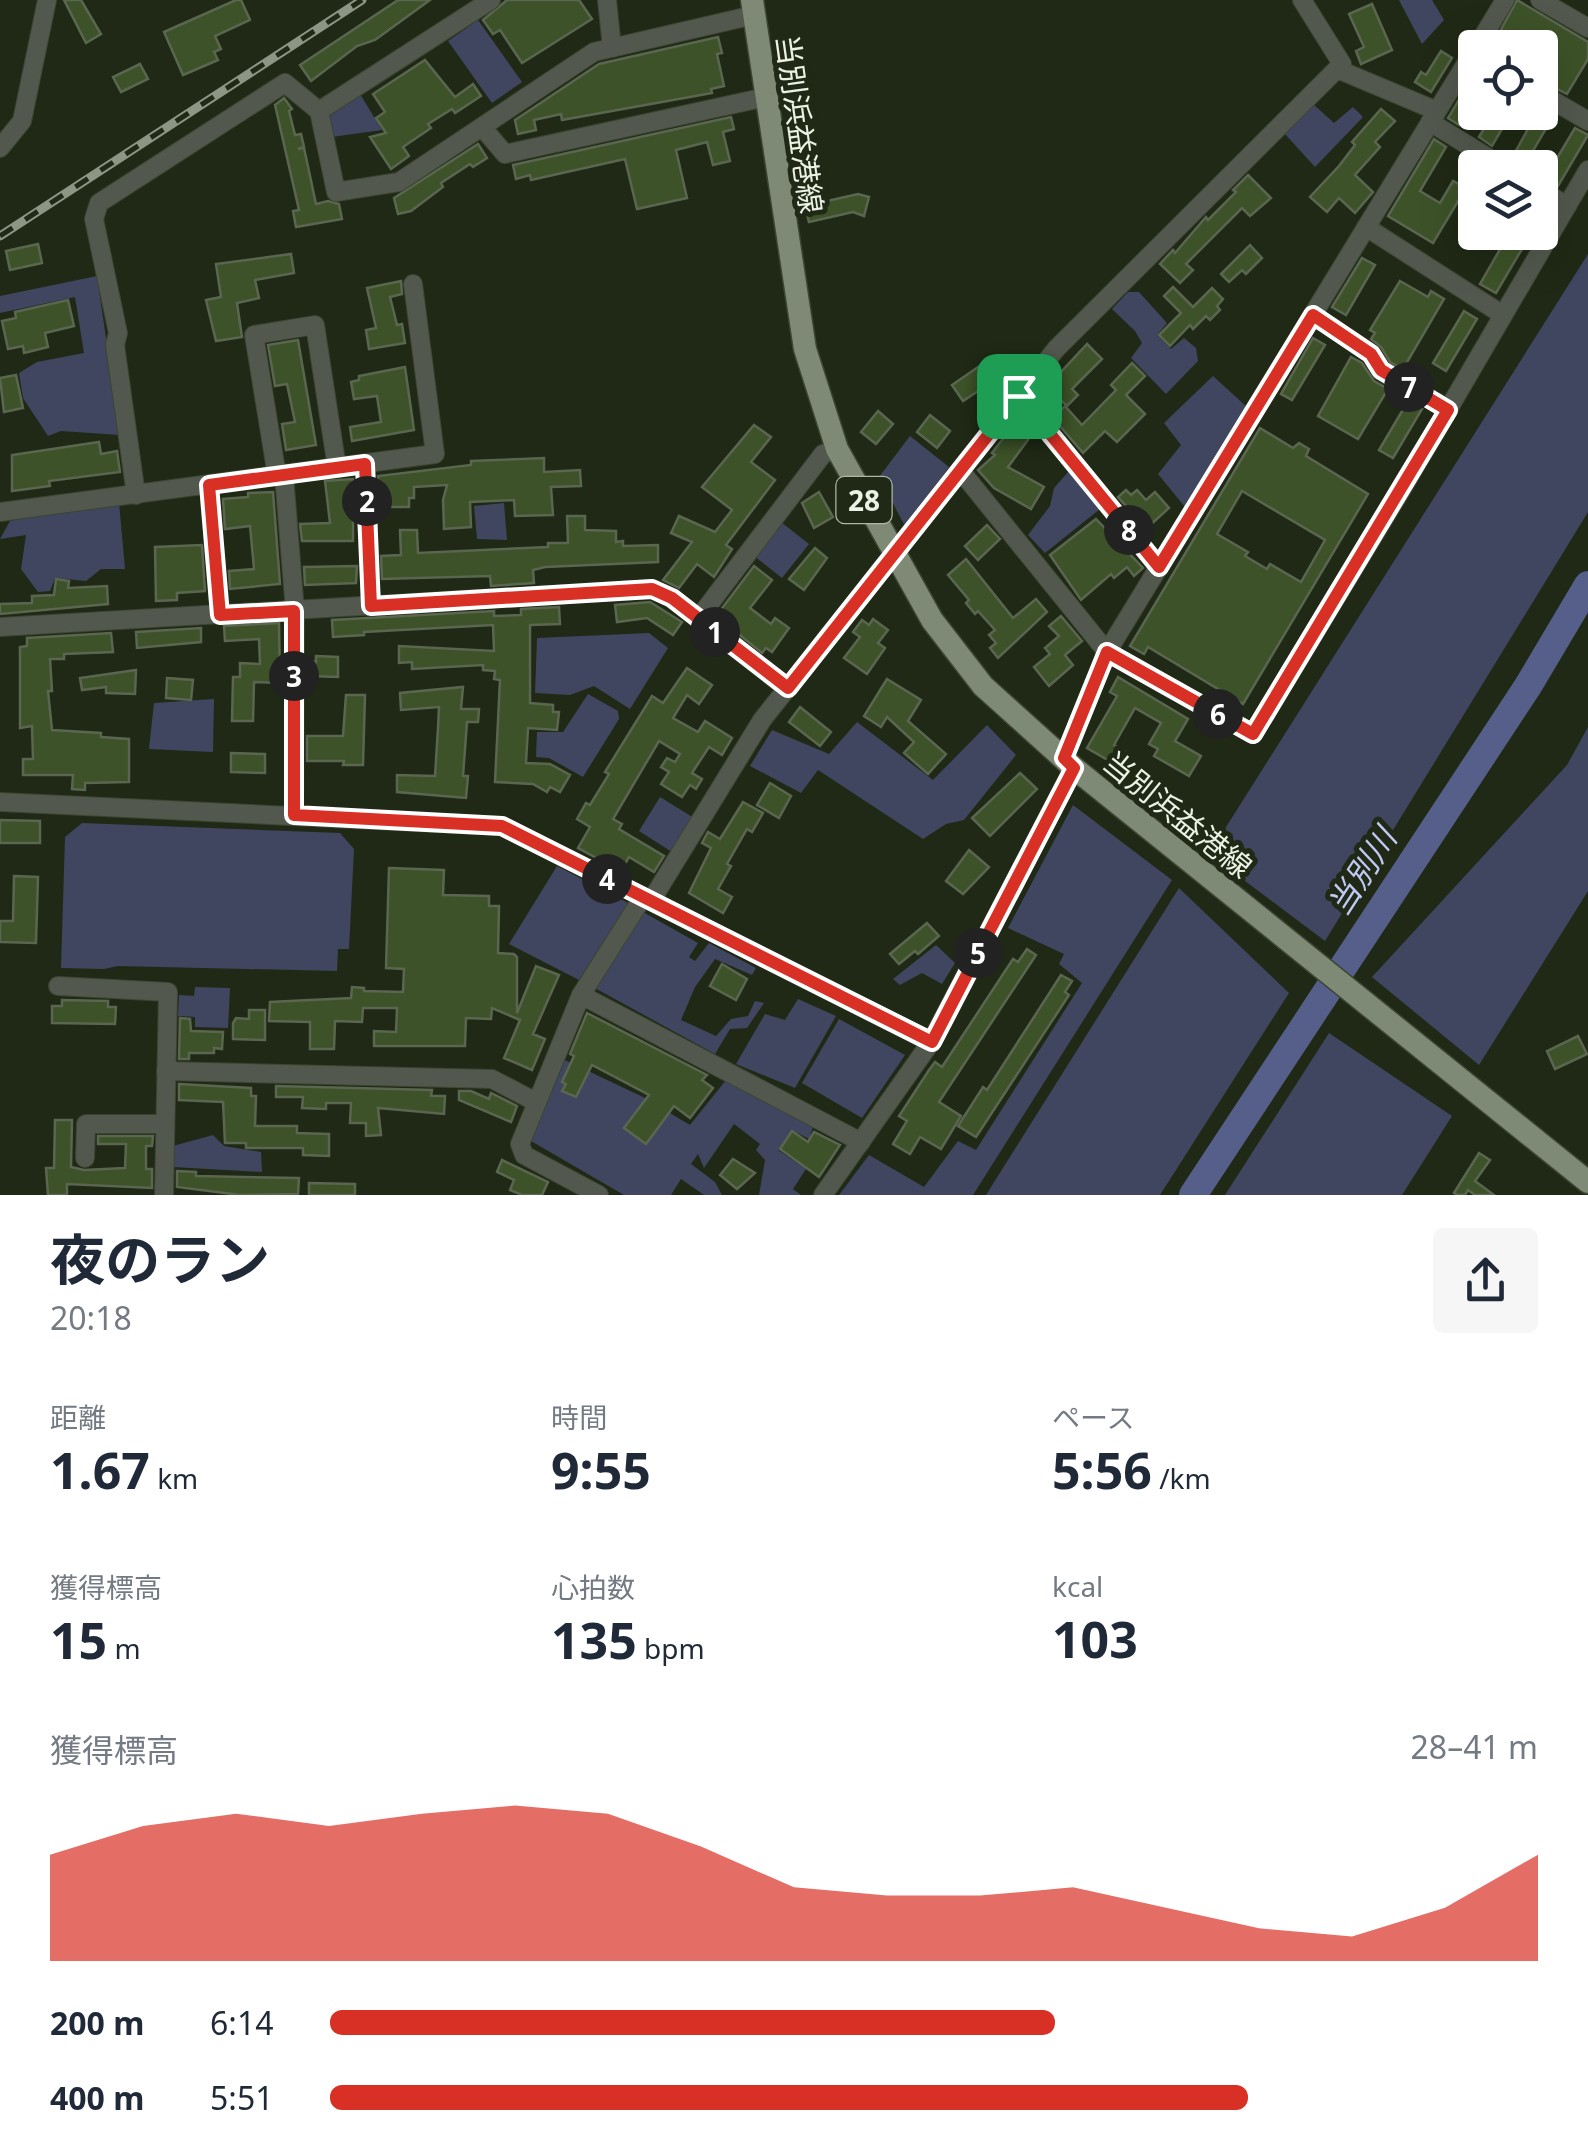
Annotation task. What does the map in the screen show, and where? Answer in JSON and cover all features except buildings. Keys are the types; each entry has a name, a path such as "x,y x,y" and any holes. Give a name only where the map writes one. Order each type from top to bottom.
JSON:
{"main road":[{"name":"当別浜益港線","path":"753,8 805,349 837,449 932,620 982,686 1069,763 1588,1182"}],"street":[{"path":"0,148 22,120 46,0"},
{"path":"319,111 491,0"},
{"path":"607,0 612,48"},
{"path":"599,1195 524,1155 520,1144 581,996 762,720 1056,348 1342,64 1302,0"},
{"path":"1486,30 1504,0"},
{"path":"1540,0 1588,28"},
{"path":"136,494 115,345 118,333 94,218 99,202 285,84 319,111 336,192 398,182 594,52 753,8"},
{"path":"1337,69 1433,117 1479,150"},
{"path":"823,1195 932,1042 1069,763 1107,652 1458,77"},
{"path":"482,126 505,154 766,98"},
{"path":"1558,104 1588,121"},
{"path":"960,470 1107,652 1253,734 1588,170"},
{"path":"1558,200 1567,206"},
{"path":"1366,228 1504,314"},
{"path":"0,512 435,454 413,284"},
{"path":"1313,315 1371,354 1381,370 1448,410"},
{"path":"294,815 294,611 280,476 254,335 315,325 338,468"},
{"path":"1019,396 1159,567"},
{"path":"698,618 824,454 837,449"},
{"path":"365,464 371,606"},
{"path":"209,485 220,615"},
{"path":"0,627 652,589 672,598 788,688"},
{"path":"0,802 502,826 932,1042"},
{"path":"58,986 168,992 164,1195"},
{"path":"581,996 861,1142"},
{"path":"166,1070 492,1078 536,1102"},
{"path":"85,1158 86,1124 166,1124"}],"shaded area":[{"path":"1399,0 1432,0 1444,20 1422,44"},
{"path":"478,20 522,82 492,103 448,41"},
{"path":"360,94 382,130 332,137 327,118"},
{"path":"1313,104 1334,123 1353,107 1363,117 1315,167 1285,134"},
{"path":"1588,254 1588,512 1325,941 1209,854"},
{"path":"97,276 120,435 61,431 48,436 23,398 19,373 37,362 84,353 75,297 0,313 0,296"},
{"path":"1128,292 1139,292 1167,323 1157,335 1171,349 1184,338 1196,348 1198,361 1166,394 1131,358 1142,343 1112,309"},
{"path":"1213,376 1248,408 1185,507 1158,474 1181,445 1164,423"},
{"path":"910,436 949,467 906,528 879,477"},
{"path":"1069,471 1100,509 1045,553 1028,535 1050,506 1054,488"},
{"path":"119,502 125,569 101,569 86,581 55,578 50,591 38,592 21,569 26,535 0,539 10,521 65,508"},
{"path":"504,503 507,540 477,539 474,506"},
{"path":"781,522 809,544 782,578 754,556"},
{"path":"649,633 668,648 630,709 594,686 570,695 535,693 537,638"},
{"path":"588,694 618,711 619,719 583,777 549,758 536,757 537,732 563,732"},
{"path":"214,699 213,752 149,749 154,703"},
{"path":"857,722 933,780 987,725 1016,755 964,820 946,824 923,839 818,770 801,793 750,766 772,730 829,754"},
{"path":"1588,727 1588,891 1479,1065 1372,977 1567,765"},
{"path":"660,797 694,818 672,852 639,831"},
{"path":"1073,805 1172,880 973,1195 839,1195 869,1155 924,1187 958,1141 976,1150 1082,983 1059,964 1064,954 1008,928"},
{"path":"82,823 340,833 354,849 349,949 338,949 337,971 61,968 65,837"},
{"path":"557,866 628,903 579,980 509,944"},
{"path":"1179,888 1289,993 1160,1195 986,1195"},
{"path":"643,912 698,943 689,957 695,961 709,943 756,968 752,975 715,959 695,987 681,1020 716,1036 731,1019 748,1016 755,1001 764,1003 747,1028 730,1029 715,1054 593,987"},
{"path":"936,945 955,963 942,984 922,973 900,985 893,979"},
{"path":"195,987 230,988 228,1028 195,1027 195,1017 178,1016 179,995 194,996"},
{"path":"798,999 836,1016 795,1088 736,1064 765,1014 785,1020"},
{"path":"839,1019 905,1055 862,1118 802,1083"},
{"path":"1329,1033 1452,1116 1402,1195 1225,1195"},
{"path":"565,1060 643,1097 690,1125 726,1080 814,1124 809,1139 792,1130 778,1150 806,1169 793,1189 801,1195 759,1195 765,1160 756,1150 760,1144 734,1124 704,1168 698,1154 691,1164 715,1182 722,1195 704,1195 681,1179 671,1195 624,1195 531,1141"},
{"path":"213,1135 224,1146 261,1152 262,1172 173,1167 173,1146"}],"waterway":[{"name":"当別川","path":"1193,1195 1528,686 1588,585"}],"railway":[{"path":"0,236 362,0"}],"route":[{"path":"1313,315 1371,354 1381,370 1448,410 1253,734 1107,652 1064,758 1074,768 932,1042 502,826 294,815 294,611 220,615 209,485 365,464 371,606 652,589 672,598 788,688 1019,396 1159,567 1313,315"}]}
